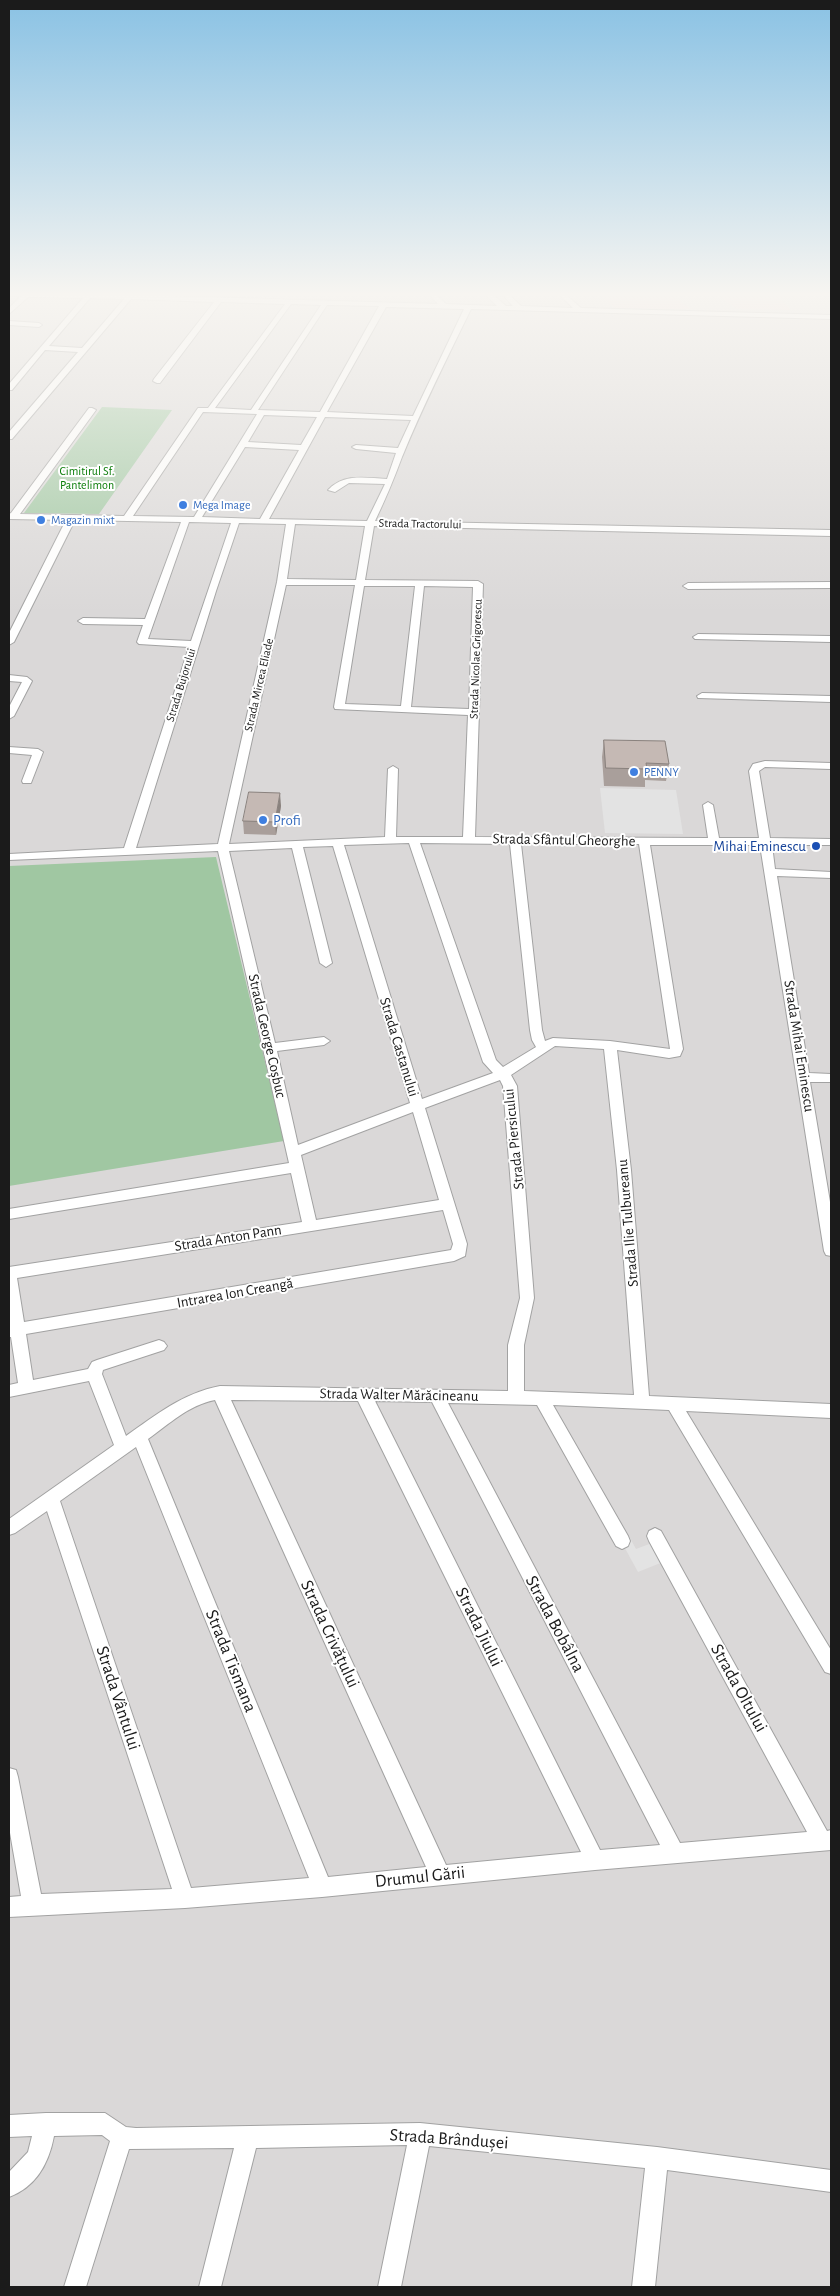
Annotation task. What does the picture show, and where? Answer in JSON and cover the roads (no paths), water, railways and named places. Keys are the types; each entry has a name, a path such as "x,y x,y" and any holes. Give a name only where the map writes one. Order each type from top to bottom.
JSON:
{"street":[{"path":"9,437 40,399"},
{"path":"211,409 218,399"},
{"path":"197,520 243,444 266,399"},
{"path":"263,521 331,399"},
{"path":"426,399 370,523 339,708 474,712"},
{"path":"11,516 92,410"},
{"path":"126,518 201,410 417,418"},
{"path":"243,444 304,448"},
{"path":"356,447 402,451"},
{"path":"332,490 348,480 390,482"},
{"name":"Strada Tractorului","path":"11,516 831,533"},
{"path":"9,642 72,517"},
{"path":"186,519 143,643 194,644"},
{"name":"Strada Bujorului","path":"129,852 194,644 236,520"},
{"name":"Strada Mircea Eliade","path":"222,847 282,582 291,522"},
{"name":"Strada Nicolae Grigorescu","path":"282,582 478,584 469,839"},
{"path":"406,710 420,583"},
{"path":"688,586 831,585"},
{"path":"83,621 150,622"},
{"path":"698,637 831,638"},
{"path":"9,678 27,681 14,696 9,716"},
{"path":"702,696 831,699"},
{"path":"9,750 38,752 27,780"},
{"name":"Strada Mihai Eminescu","path":"831,766 765,764 755,768 831,1251"},
{"path":"390,840 393,769"},
{"path":"708,805 714,841"},
{"path":"515,839 536,1030 538,1040 543,1047"},
{"name":"Strada Sfântul Gheorghe","path":"9,857 390,840 515,839 831,842"},
{"name":"Strada Piersicului","path":"413,840 490,1062 502,1074 510,1086 527,1298 516,1345 516,1397"},
{"path":"294,1152 416,1104 502,1074 543,1047 561,1041 610,1045 669,1054 675,1053 677,1049 644,841"},
{"name":"Strada Castanului","path":"337,842 448,1204 460,1244 460,1252"},
{"path":"296,844 326,964"},
{"name":"Strada George Coșbuc","path":"222,847 310,1225"},
{"path":"770,872 831,875"},
{"path":"269,1048 324,1041"},
{"name":"Strada Ilie Tulbureanu","path":"610,1045 624,1170 642,1402"},
{"path":"804,1077 831,1078"},
{"path":"9,1214 297,1167"},
{"name":"Strada Anton Pann","path":"9,1274 448,1204"},
{"name":"Intrarea Ion Creangă","path":"13,1331 426,1260 454,1255 460,1252"},
{"path":"9,1274 13,1331 26,1387"},
{"path":"124,1448 94,1374 97,1366 159,1346"},
{"path":"9,1391 94,1374"},
{"name":"Strada Walter Mărăcineanu","path":"9,1528 190,1401 220,1393 516,1397 831,1411"},
{"name":"Strada Crivățului","path":"220,1393 440,1875"},
{"name":"Strada Jiului","path":"363,1394 595,1860"},
{"name":"Strada Bobâlna","path":"436,1395 675,1853"},
{"path":"541,1398 622,1540"},
{"path":"673,1403 831,1666"},
{"name":"Strada Tismana","path":"139,1436 322,1887"},
{"name":"Strada Vântului","path":"51,1498 185,1898"},
{"name":"Strada Oltului","path":"655,1536 827,1840"},
{"path":"9,1778 33,1905"},
{"name":"Drumul Gării","path":"9,1907 185,1898 322,1887 595,1860 827,1840"},
{"path":"9,2186 32,2167 39,2158 46,2124"},
{"name":"Strada Brândușei","path":"9,2126 105,2124 122,2137 136,2139 420,2134 657,2158 831,2181"},
{"path":"390,2287 420,2134"},
{"path":"75,2287 122,2137"},
{"path":"210,2287 248,2138"},
{"path":"643,2287 657,2158"}],"place":[{"name":"Mega Image","path":"183,505"},
{"name":"Magazin mixt","path":"41,520"},
{"name":"PENNY","path":"634,772"},
{"name":"Profi","path":"263,820"},
{"name":"Mihai Eminescu","path":"816,846"}],"park label":[{"name":"Cimitirul Sf. Pantelimon","path":"87,478"}]}
